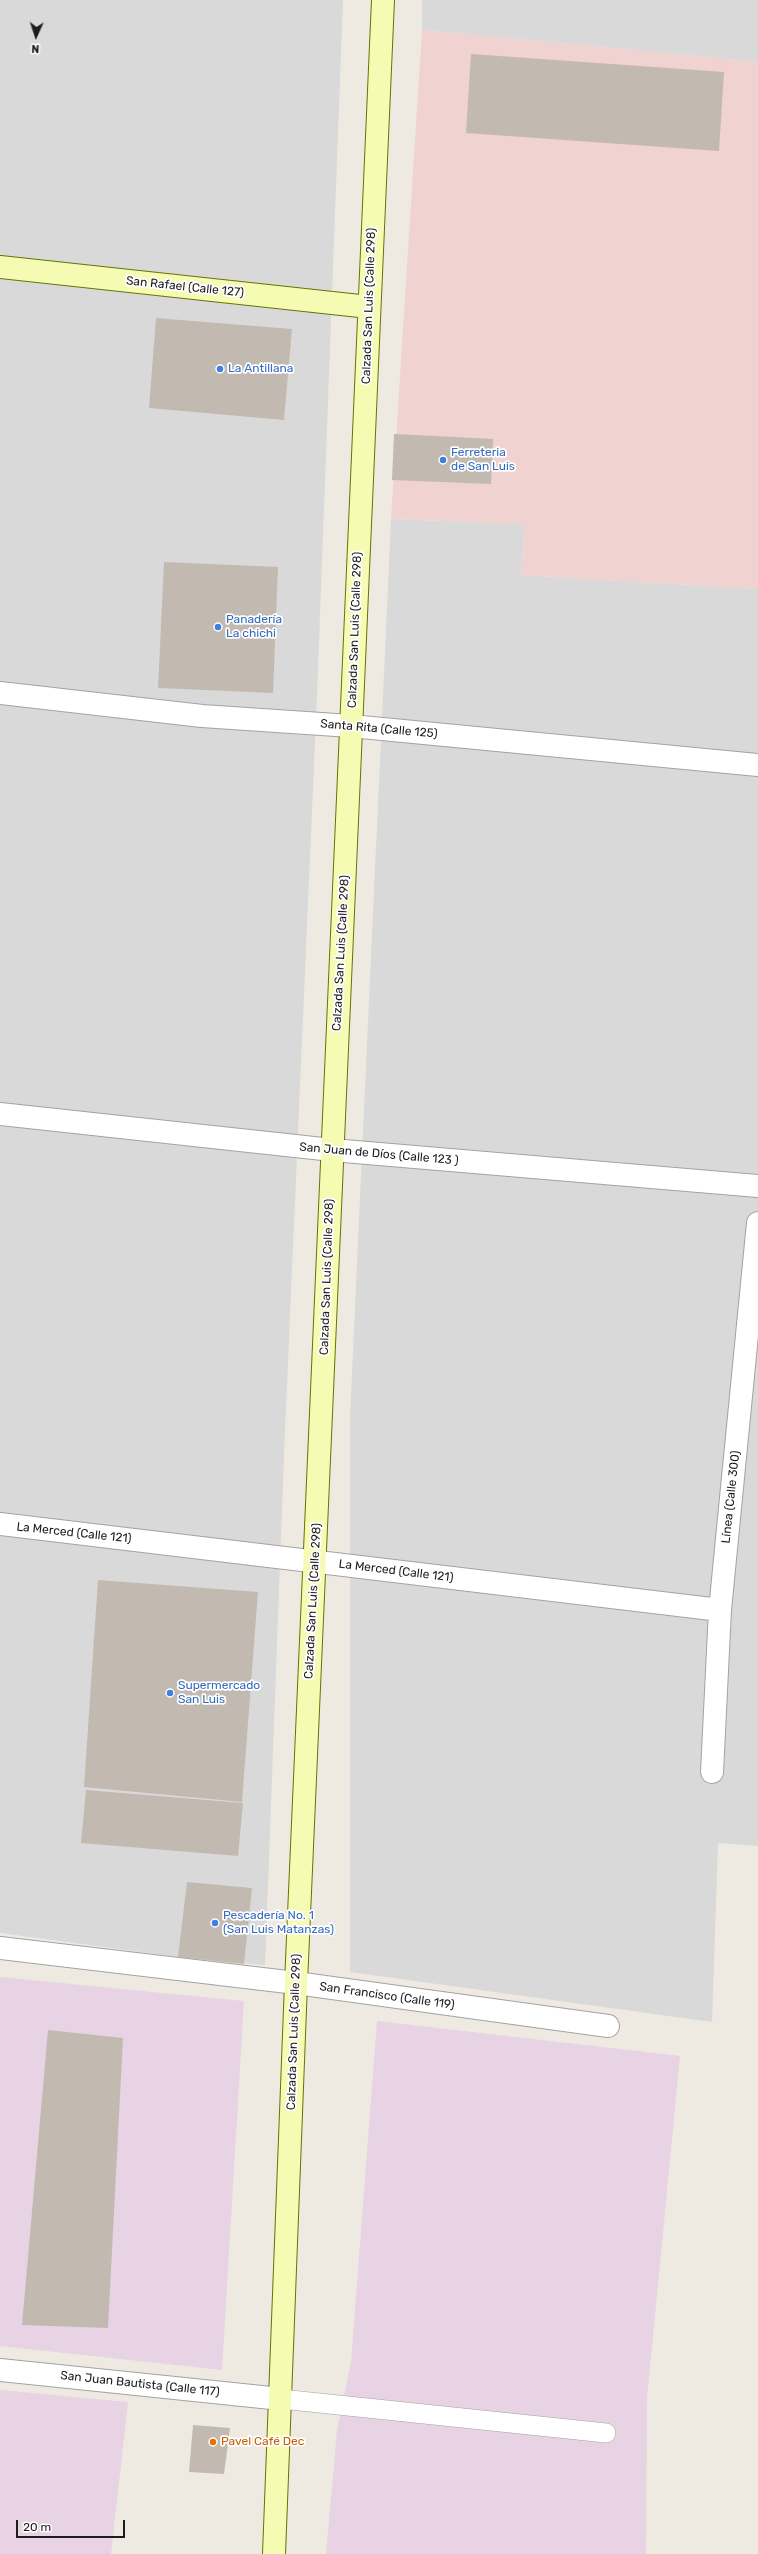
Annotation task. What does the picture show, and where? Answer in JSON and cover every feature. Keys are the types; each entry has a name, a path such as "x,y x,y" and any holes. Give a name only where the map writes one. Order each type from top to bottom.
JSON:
{"main road":[{"name":"Calzada San Luis (Calle 298)","path":"274,2554 314,1561 383,0"},
{"name":"San Rafael (Calle 127)","path":"0,267 369,307"}],"street":[{"name":"Santa Rita (Calle 125)","path":"0,692 202,716 351,726 758,765"},
{"name":"San Juan de Díos (Calle 123 )","path":"0,1114 332,1150 758,1186"},
{"name":"Línea (Calle 300)","path":"712,1772 720,1610 758,1223"},
{"name":"La Merced (Calle 121)","path":"0,1524 720,1610"},
{"name":"San Francisco (Calle 119)","path":"0,1948 296,1983 608,2026"},
{"name":"San Juan Bautista (Calle 117)","path":"0,2370 281,2399"}],"lane":[{"path":"281,2399 606,2433"}],"shaded area":[{"path":"0,0 343,0 317,695 285,1430 265,1965 178,1957 0,1933"},
{"path":"422,0 758,0 758,62 422,30"},
{"path":"422,30 758,62 758,589 521,575 525,524 391,519"},
{"path":"391,519 525,524 521,575 758,589 758,1846 718,1843 712,2022 350,1972 350,1418"},
{"path":"0,1977 244,2001 222,2370 0,2346"},
{"path":"377,2021 680,2056 647,2398 646,2554 326,2554 337,2430 351,2362"},
{"path":"0,2390 128,2402 111,2554 0,2554"}],"building":[{"path":"471,54 724,72 719,151 466,133"},
{"name":"La Antillana","path":"156,318 292,329 284,420 149,408"},
{"name":"Ferreteria de San Luis","path":"394,434 493,439 491,484 392,480"},
{"name":"Panadería La chichi","path":"164,562 278,567 273,693 158,688"},
{"path":"98,1580 258,1592 242,1802 84,1787"},
{"path":"86,1790 243,1803 238,1856 81,1843"},
{"name":"Pescadería No. 1 (San Luis Matanzas)","path":"187,1882 252,1888 244,1964 178,1957"},
{"path":"48,2030 123,2038 108,2328 22,2325"},
{"path":"193,2425 230,2428 224,2474 189,2472"}],"place":[{"name":"La Antillana","path":"220,369"},
{"name":"Ferreteria de San Luis","path":"443,460"},
{"name":"Panadería La chichi","path":"218,627"},
{"name":"Supermercado San Luis","path":"170,1693"},
{"name":"Pescadería No. 1 (San Luis Matanzas)","path":"215,1923"},
{"name":"Pavel Café Dec","path":"213,2442"}]}
